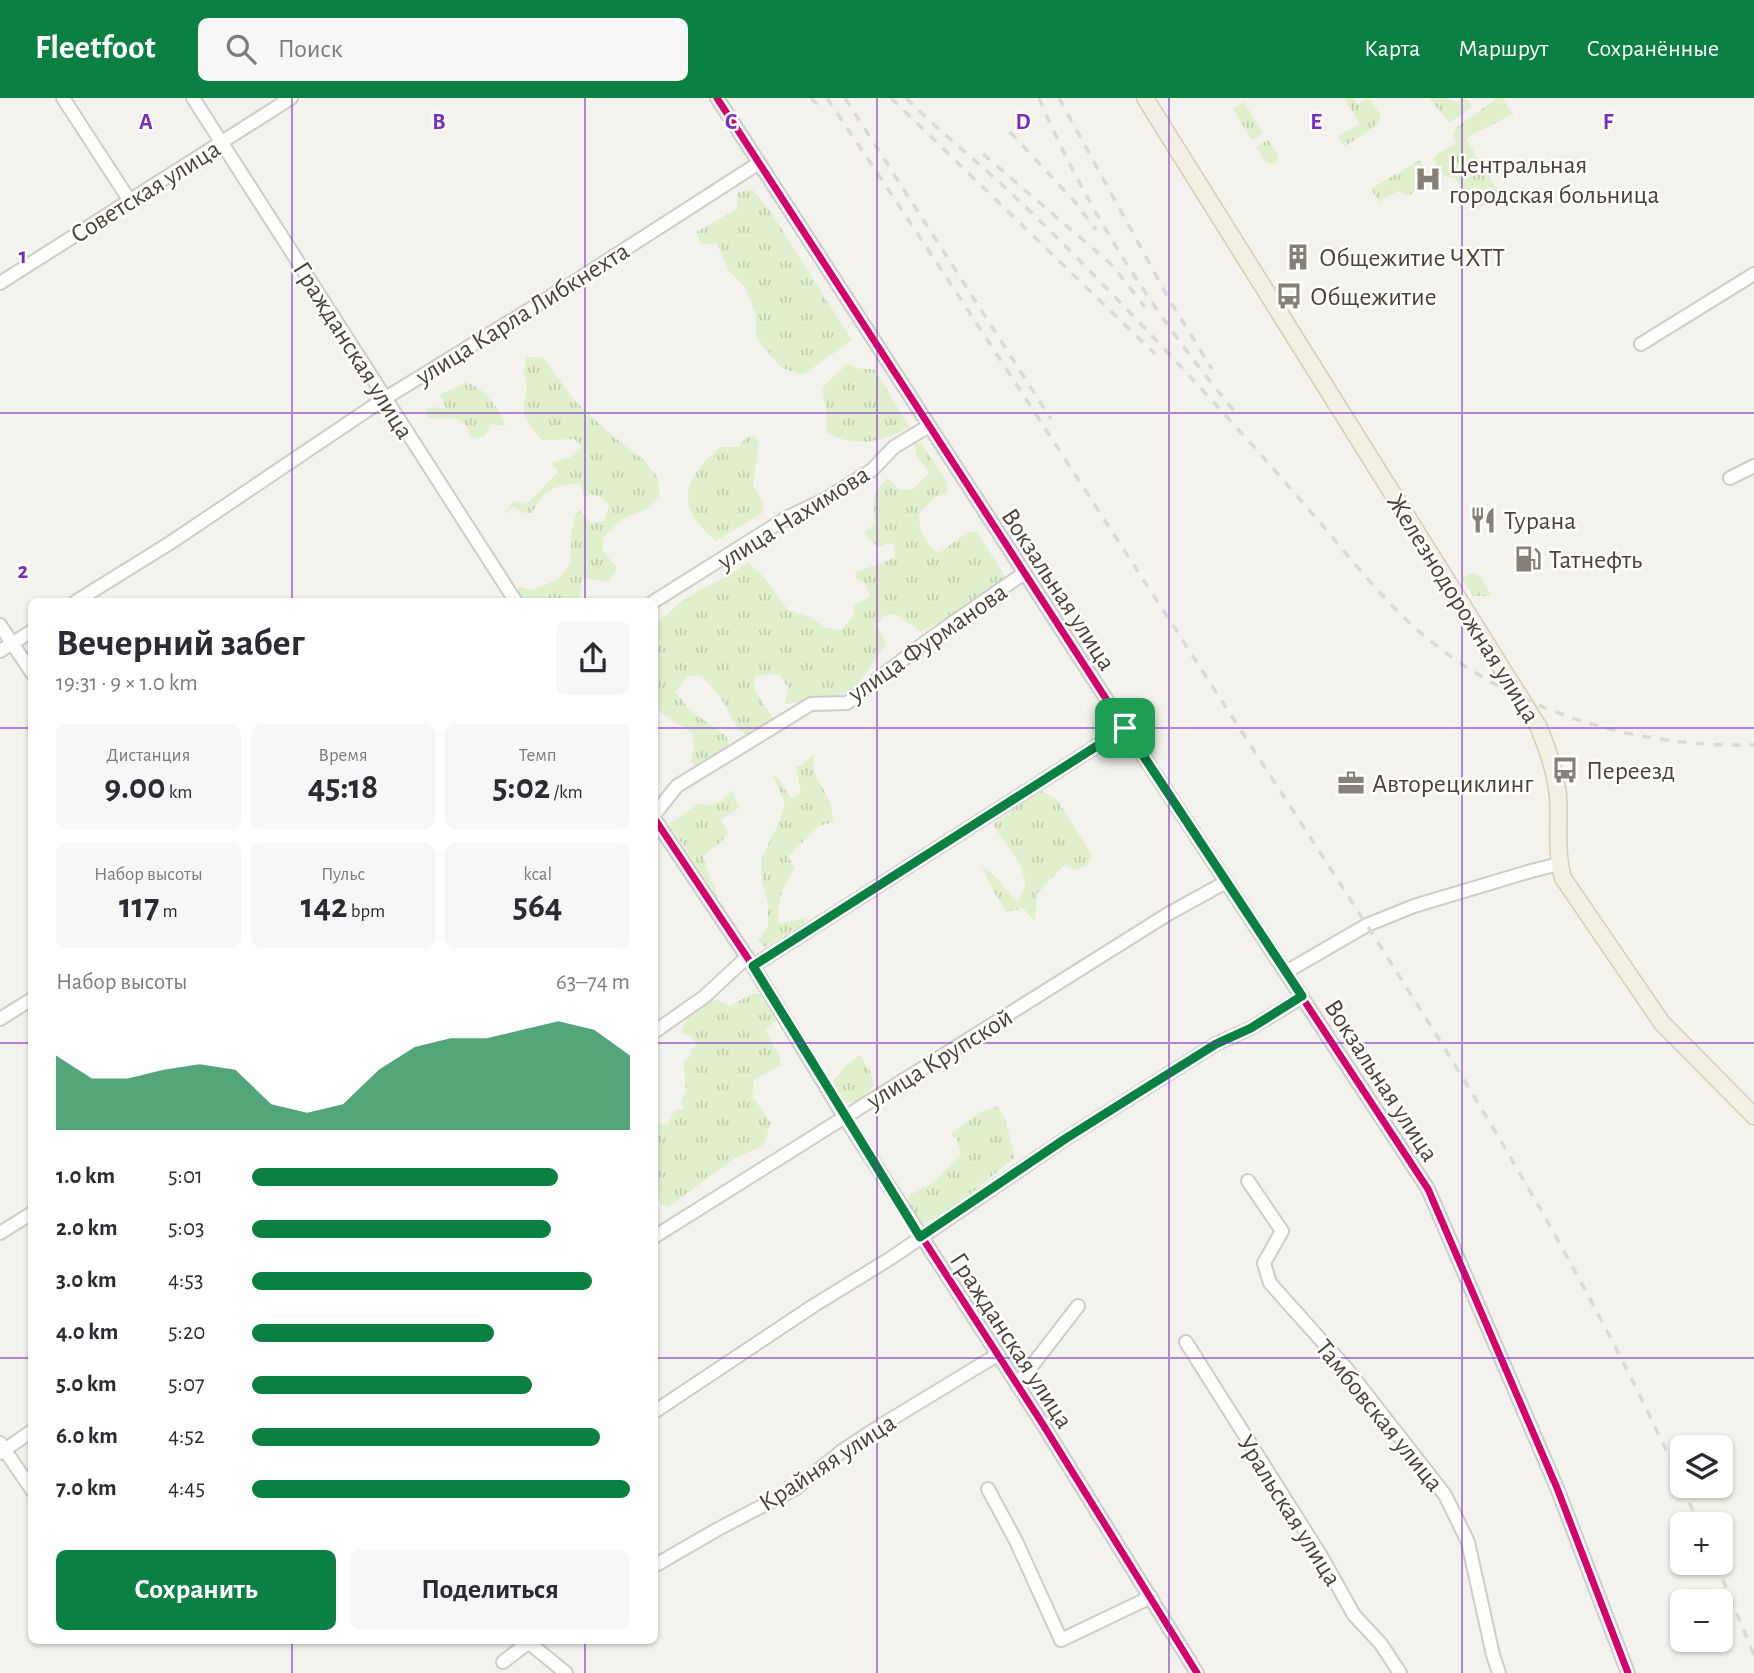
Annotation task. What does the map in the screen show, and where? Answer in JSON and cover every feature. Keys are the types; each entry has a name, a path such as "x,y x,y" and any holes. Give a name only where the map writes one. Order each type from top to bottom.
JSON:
{"main road":[{"name":"Железнодорожная улица","path":"1145,98 1538,726 1554,771 1558,797 1559,864 1567,885 1662,1023 1754,1116"}],"street":[{"path":"63,98 130,201"},
{"name":"Гражданская улица","path":"193,98 513,598"},
{"name":"Советская улица","path":"0,284 291,98"},
{"name":"Вокзальная улица","path":"717,98 1125,728 1428,1189 1557,1488 1628,1673"},
{"name":"улица Карла Либкнехта","path":"81,598 170,543 384,399 571,284 759,163"},
{"path":"1642,344 1754,274"},
{"name":"улица Нахимова","path":"658,599 788,517 824,500 872,470 894,447 929,426"},
{"path":"1730,478 1754,466"},
{"name":"улица Фурманова","path":"658,812 677,786 811,704 847,703 927,641 1024,573"},
{"path":"0,625 28,667"},
{"path":"0,651 28,634"},
{"path":"658,1029 750,962 1125,728"},
{"name":"Гражданская улица","path":"658,823 750,962 845,1118 998,1355 1197,1673"},
{"path":"1286,972 1367,925 1414,906 1559,864"},
{"name":"улица Крупской","path":"658,1235 1168,914 1226,882"},
{"path":"658,1409 813,1306 891,1258 1100,1117 1216,1044 1251,1028 1302,996"},
{"path":"0,1019 28,1002"},
{"name":"Тамбовская улица","path":"1248,1181 1282,1231 1264,1263 1270,1283 1346,1368 1445,1495 1468,1542 1499,1673"},
{"path":"0,1233 28,1216"},
{"path":"1017,1385 1078,1306"},
{"name":"Уральская улица","path":"1186,1342 1321,1556 1354,1615 1381,1644 1401,1673"},
{"name":"Крайняя улица","path":"658,1564 795,1489 842,1451 998,1355"},
{"path":"28,1434 2,1449 28,1485"},
{"path":"988,1489 1016,1541 1060,1640 1151,1597"},
{"path":"503,1662 526,1644"},
{"path":"531,1644 566,1673"}],"green space":[{"path":"1344,98 1353,98 1357,104 1367,99 1381,116 1378,124 1344,147 1338,136 1360,124"},
{"path":"1429,98 1447,98 1457,103 1460,98 1466,98 1471,108 1449,123"},
{"path":"1497,98 1502,98 1513,114 1466,138 1500,195 1474,211 1455,178 1444,176 1434,159 1456,143 1453,135 1456,128"},
{"path":"1244,102 1263,133 1252,140 1233,109"},
{"path":"1268,140 1279,156 1276,163 1266,162 1256,147"},
{"path":"1419,160 1431,175 1428,184 1408,196 1398,191 1379,202 1371,189"},
{"path":"752,189 770,211 852,340 803,375 782,368 756,338 756,315 746,289 729,271 717,243 701,245 696,232 737,209 737,193"},
{"path":"526,357 543,357 574,400 609,433 645,461 657,477 660,495 645,510 622,519 602,539 604,552 617,568 609,582 583,578 579,598 520,598 516,592 520,587 532,590 557,580 571,562 571,534 576,513 580,511 591,523 604,521 609,505 603,498 591,494 584,497 580,483 546,493 532,513 512,507 502,517 513,501 527,504 558,472 551,463 571,457 582,447 574,439 542,440 525,415 527,386 523,372"},
{"path":"847,364 861,369 874,369 910,427 868,442 848,440 826,432 827,417 822,388"},
{"path":"465,382 490,399 506,426 490,424 485,436 472,439 460,420 427,417 425,409 446,409 439,396"},
{"path":"747,437 755,437 759,444 753,485 764,504 762,513 716,541 693,516 688,493 691,482 707,459 720,447 738,447"},
{"path":"914,443 922,444 948,484 946,494 935,497 919,514 921,531 926,541 939,553 970,531 977,532 1006,578 941,626 934,625 921,632 896,614 884,616 877,624 886,645 855,688 838,697 785,704 788,688 779,674 755,676 755,690 775,721 748,736 738,729 719,695 701,676 688,676 675,692 690,710 727,737 730,749 698,767 691,762 694,748 692,733 658,711 658,620 689,596 748,562 761,574 788,610 810,617 826,628 841,630 853,616 854,606 870,596 866,584 856,579 855,573 894,557 895,546 889,543 877,547 864,533 874,524 874,495 888,479 899,489 912,490 929,473 917,456"},
{"path":"1472,573 1480,576 1492,596 1473,596 1462,579"},
{"path":"814,753 815,773 830,802 833,822 819,826 788,856 795,868 781,894 779,924 809,917 802,925 765,947 758,941 768,927 768,904 762,881 761,860 785,803 772,774 779,779 791,799 801,792 796,767 804,764"},
{"path":"732,790 739,808 721,820 728,833 703,857 719,900 669,824 698,804 711,805 723,800"},
{"path":"1042,791 1057,800 1092,855 1088,864 1078,870 1063,866 1037,894 1035,922 1023,908 1007,912 982,867 992,873 1018,901 1026,883 1019,863 993,825 1013,807"},
{"path":"754,993 762,994 773,1007 776,1021 765,1029 779,1055 781,1065 754,1080 752,1096 771,1123 763,1146 735,1158 668,1207 661,1205 658,1196 658,1124 668,1125 674,1111 684,1109 681,1100 686,1091 683,1061 697,1046 691,1037 681,1032 693,1012 707,1001 713,1000 730,1006"},
{"path":"860,1055 870,1071 874,1086 858,1101 846,1103 836,1095 830,1084"},
{"path":"998,1106 1005,1119 1015,1157 944,1216 923,1224 907,1205 910,1195 933,1183 961,1154 957,1139 951,1134 982,1111"}],"railway":[{"path":"811,98 821,108"},
{"path":"827,98 1046,430 1431,1027 1539,1206 1637,1390 1670,1460"},
{"path":"845,98 1051,419"},
{"path":"891,98 1155,354"},
{"path":"906,98 1013,195 1094,275 1227,417 1387,600 1412,625 1448,654 1487,680 1528,701 1571,718 1662,739 1754,745"},
{"path":"1039,98 1079,181 1125,262 1178,339 1235,412"},
{"path":"1059,98 1170,301 1212,369"},
{"path":"1010,132 1075,202 1096,230"},
{"path":"983,154 1112,265 1145,307"},
{"path":"1687,1498 1694,1512"},
{"path":"1721,1575 1754,1655"}],"cycle path":[{"path":"717,98 1125,728 1428,1189 1557,1488 1628,1673"},
{"path":"658,824 753,966 845,1118 1042,1423 1197,1673"}],"place":[{"name":"Центральная городская больница","path":"1428,179"},
{"name":"Общежитие ЧХТТ","path":"1298,257"},
{"name":"Общежитие","path":"1289,296"},
{"name":"Турана","path":"1483,520"},
{"name":"Татнефть","path":"1528,559"},
{"name":"Переезд","path":"1565,770"},
{"name":"Авторециклинг","path":"1351,783"}],"route":[{"path":"1125,728 1302,996 1251,1028 1216,1044 1141,1091 920,1237 753,966 1125,728"}]}
